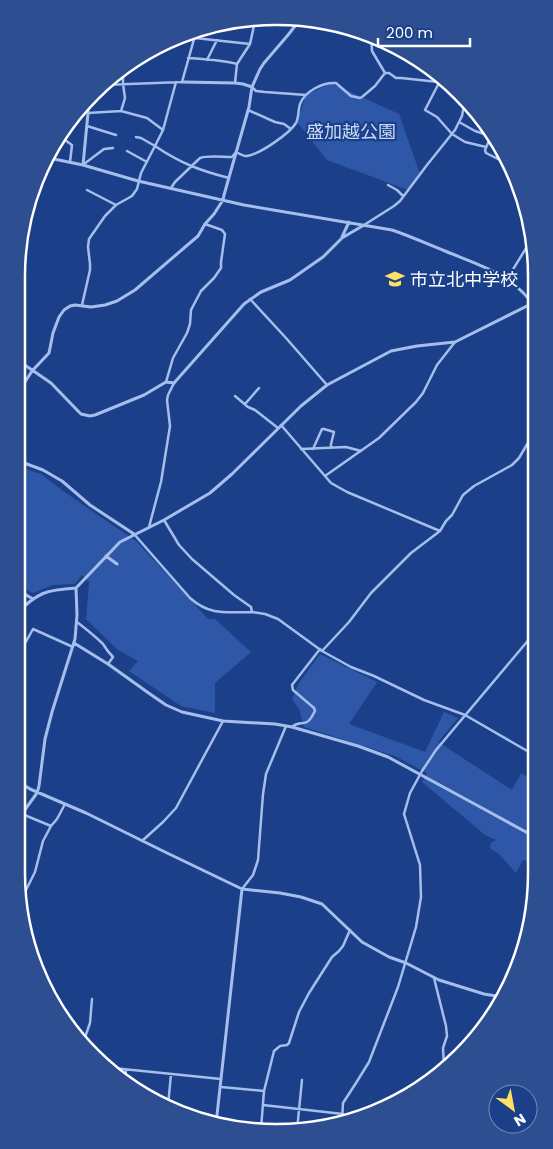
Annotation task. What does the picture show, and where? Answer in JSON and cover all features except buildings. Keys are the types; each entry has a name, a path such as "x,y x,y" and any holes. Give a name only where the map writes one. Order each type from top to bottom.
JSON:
{"street":[{"path":"235,83 237,64 250,44 254,26"},
{"path":"25,382 32,371 49,353 53,333 61,312 70,306 91,307 117,301 135,290 198,236 223,200 248,110 252,87 260,69 295,26"},
{"path":"196,38 250,44"},
{"path":"182,82 194,39"},
{"path":"207,60 217,40"},
{"path":"372,43 372,51 385,73 389,73 396,78 435,82"},
{"path":"188,58 226,61 237,64"},
{"path":"236,152 246,156 275,142 297,122 300,104 306,95 325,84 338,85 351,96 360,98 375,86 385,73"},
{"path":"121,111 125,98 123,77"},
{"path":"114,84 176,82 235,83 252,87 256,91 306,95"},
{"path":"82,306 90,270 89,239 105,216 116,205 132,196 137,188 138,181 163,130 176,82"},
{"path":"439,84 425,110 438,117 452,134 465,142 486,147"},
{"path":"149,527 161,482 170,426 168,395 174,383 250,299 261,292 290,280 323,256 342,238 394,206 404,196 452,134 462,116 463,108"},
{"path":"248,110 284,124 290,129"},
{"path":"82,165 88,113 121,111 147,118 163,130"},
{"path":"459,122 484,134"},
{"path":"87,126 116,135"},
{"path":"136,137 192,167 229,178"},
{"path":"65,140 72,145 70,162"},
{"path":"489,142 484,150 499,159"},
{"path":"82,165 104,149 113,148"},
{"path":"127,151 147,162"},
{"path":"171,188 200,158 204,156 232,157 236,152"},
{"path":"54,159 138,181 244,205 392,230 490,269 507,279 528,297"},
{"path":"388,184 404,196"},
{"path":"87,190 116,205"},
{"path":"342,238 348,222"},
{"path":"166,382 173,358 187,333 191,310 201,291 221,268 225,234 222,230 205,224"},
{"path":"507,279 526,248"},
{"path":"250,299 327,386"},
{"path":"25,606 45,592 76,588 120,542 164,520 210,493 301,406 327,386 391,351 455,342 528,305"},
{"path":"325,476 379,438 416,402 423,393 436,365 455,342"},
{"path":"25,366 51,383 81,414 90,416 144,394 166,382 174,383"},
{"path":"244,404 259,388"},
{"path":"235,396 248,407 280,427 331,483 346,492 440,530"},
{"path":"313,449 318,436 324,429 334,432 331,448"},
{"path":"292,727 297,723 309,721 315,711 293,690 292,685 321,650 349,622 371,593 411,553 440,530 452,515 463,495 474,486 512,465 519,458 528,443"},
{"path":"301,449 349,447 361,451"},
{"path":"25,463 43,470 62,481 90,505 134,534 198,605 209,610 221,612 265,614 278,620 321,650 351,667 374,676 413,696 465,714 528,751"},
{"path":"164,520 179,545 192,559 251,607 252,612"},
{"path":"106,556 117,564"},
{"path":"25,810 37,792 45,739 74,645 77,622 76,588"},
{"path":"25,594 34,599"},
{"path":"77,622 94,635 107,652 114,657 108,664"},
{"path":"25,644 33,630 74,645 108,664 166,705 182,712 223,721 275,724 292,727 388,757 528,833"},
{"path":"264,1105 343,1114 343,1103 369,1062 398,987 420,909 420,865 404,814 410,793 436,750 528,640"},
{"path":"142,841 176,808 223,721"},
{"path":"217,1117 242,889 253,875 258,860 266,774 286,726"},
{"path":"25,785 242,889 280,893 322,904 362,942 389,957 406,963 434,978 495,996"},
{"path":"26,890 35,872 43,841 65,804"},
{"path":"25,815 51,826"},
{"path":"262,1123 264,1091 274,1051 280,1046 287,1045 299,1012 309,993 332,957 339,952 350,930"},
{"path":"434,978 446,1026 443,1048 444,1060"},
{"path":"86,1037 90,1023 92,999"},
{"path":"119,1069 221,1079"},
{"path":"169,1100 171,1074"},
{"path":"298,1123 302,1080"},
{"path":"221,1087 264,1091"}],"green space":[{"name":"盛加越公園","path":"331,83 399,114 420,174 408,190 327,160 297,122 306,95"},
{"path":"25,469 41,474 137,542 208,619 215,619 251,652 215,683 215,713 181,706 129,671 138,661 118,650 86,619 89,582 82,575 75,584 53,585 33,593 25,589"},
{"path":"320,654 377,682 349,724 425,752 444,712 458,718 438,742 512,790 521,773 528,777 528,862 523,860 516,873 499,854 490,848 491,843 496,840 485,835 422,782 427,773 395,756 304,727 299,709 292,699 299,683"}],"place":[{"name":"市立北中学校","path":"395,279"}]}
